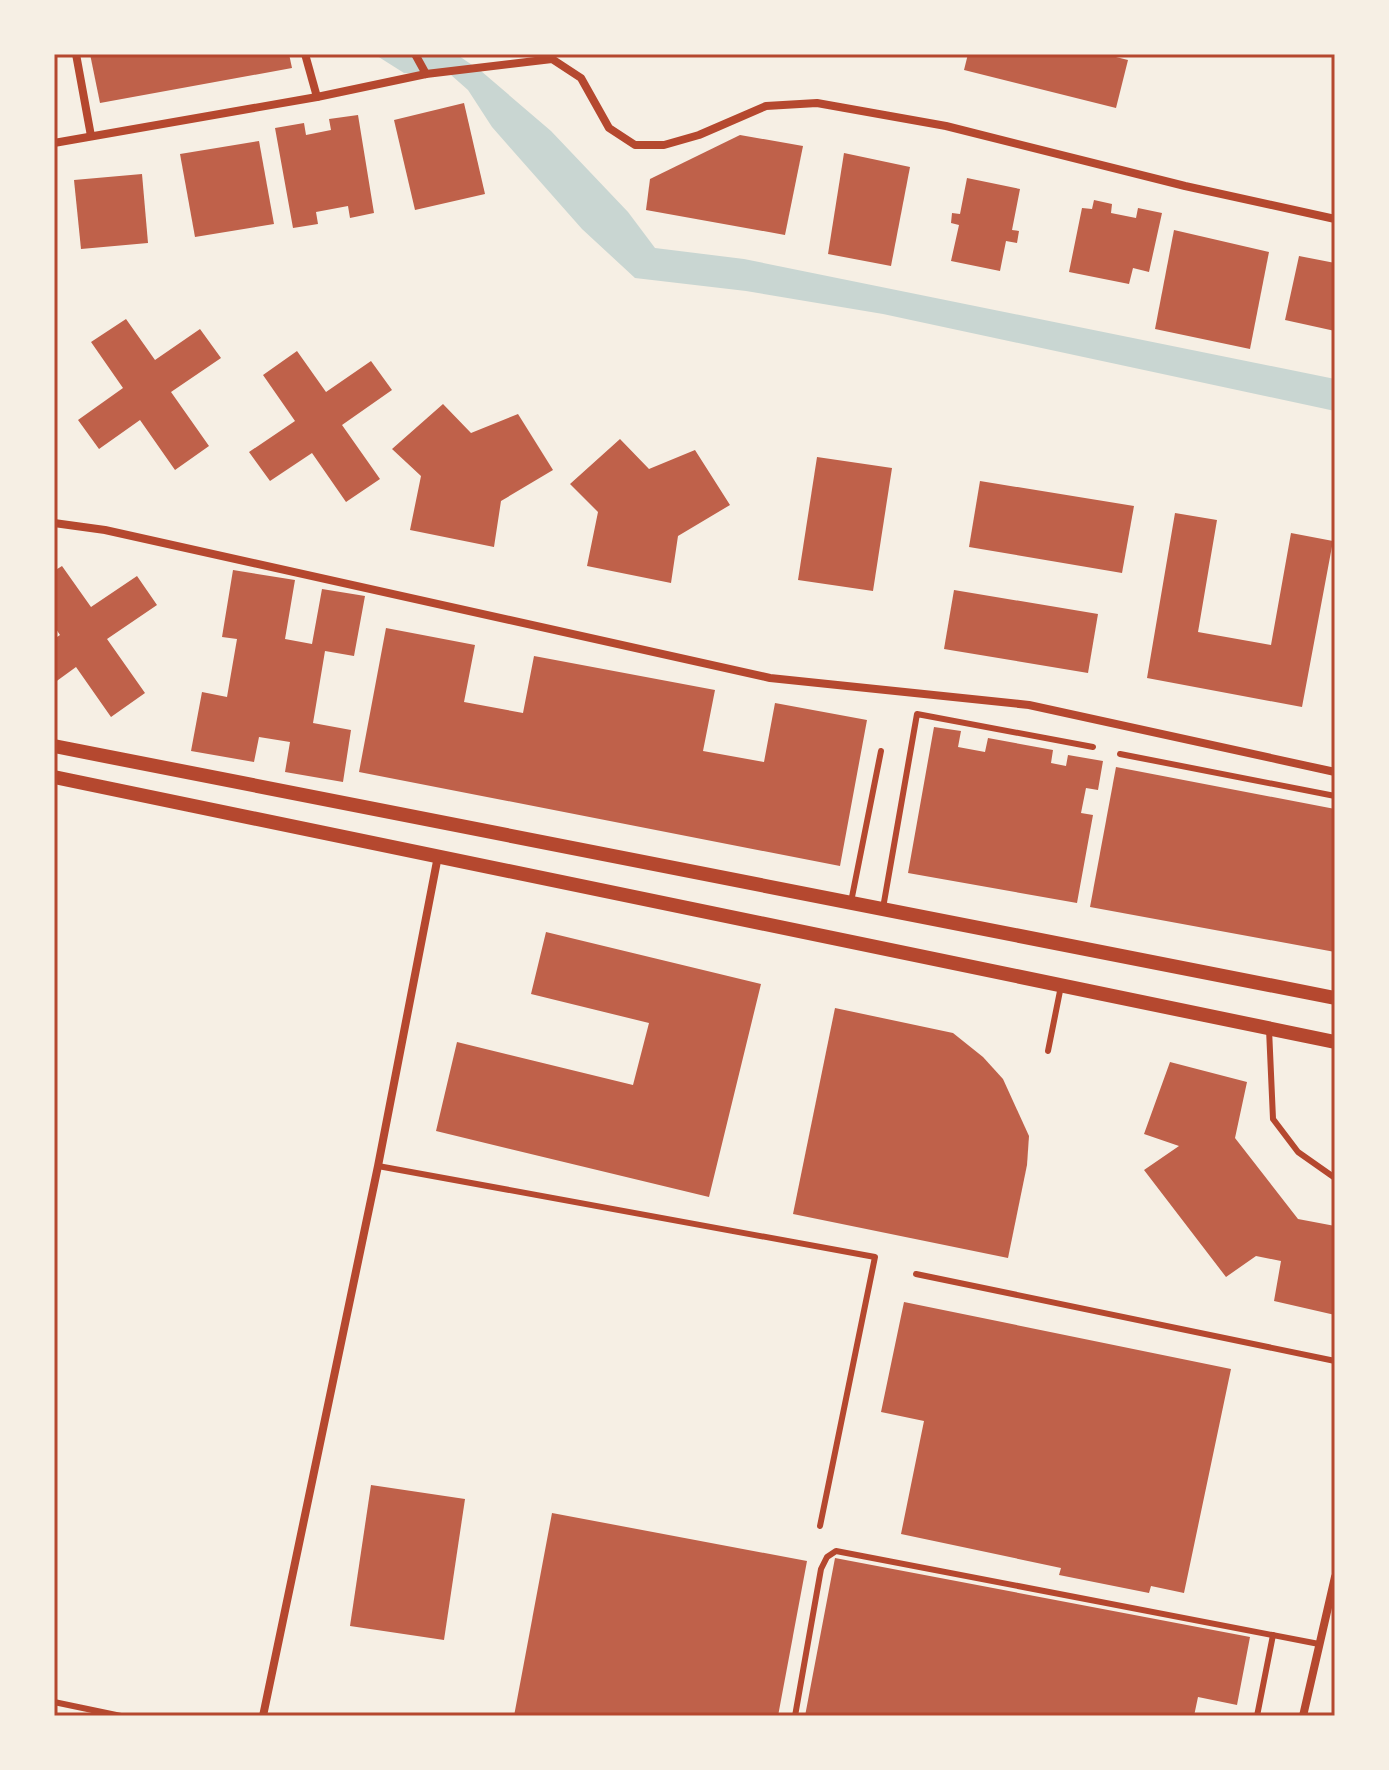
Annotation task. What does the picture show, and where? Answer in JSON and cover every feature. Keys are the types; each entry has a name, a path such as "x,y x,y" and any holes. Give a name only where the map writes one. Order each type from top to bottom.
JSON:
{"street":[{"path":"76,54 91,136"},
{"path":"305,54 317,97"},
{"path":"415,54 426,74"},
{"path":"54,143 317,97 426,74 552,59 581,78 609,128 635,145 664,145 699,135 766,106 817,103 946,126 1185,186 1335,219"},
{"path":"54,523 105,530 770,678 1029,705 1335,772"},
{"path":"54,746 1335,998"},
{"path":"54,777 1335,1042"},
{"path":"263,1716 378,1166 438,856"},
{"path":"1303,1716 1335,1577"}],"lane":[{"path":"883,908 917,714 1093,747"},
{"path":"851,902 881,751"},
{"path":"1120,754 1335,796"},
{"path":"1048,1051 1061,986"},
{"path":"1269,1029 1273,1119 1298,1152 1335,1178"},
{"path":"378,1166 875,1257 820,1526"},
{"path":"916,1274 1335,1361"},
{"path":"795,1716 821,1569 827,1557 836,1551 1319,1644"},
{"path":"1257,1716 1273,1635"},
{"path":"54,1702 121,1716"}],"shaded area":[{"path":"374,54 456,54 481,71 551,131 628,212 655,248 744,259 1335,379 1335,411 883,314 746,291 635,278 582,229 492,127 468,90 451,75 404,73"}],"building":[{"path":"90,54 289,54 292,68 100,103"},
{"path":"968,54 1104,54 1128,60 1116,108 964,70"},
{"path":"464,103 485,194 415,210 394,120"},
{"path":"358,115 374,213 350,218 348,206 316,212 318,224 293,228 275,128 304,123 306,135 331,130 329,119"},
{"path":"740,135 803,146 785,235 646,210 650,179"},
{"path":"259,141 274,224 195,237 180,154"},
{"path":"844,153 910,167 891,266 828,254"},
{"path":"142,174 148,243 81,249 74,180"},
{"path":"967,178 1020,189 1012,230 1019,231 1017,243 1006,241 1000,271 951,261 959,225 951,223 952,213 960,214"},
{"path":"1094,200 1112,204 1111,213 1136,218 1138,208 1162,213 1149,272 1133,268 1129,284 1069,272 1082,208 1092,209"},
{"path":"1174,230 1269,252 1250,349 1155,329"},
{"path":"1299,256 1335,263 1335,331 1285,320"},
{"path":"126,319 155,360 200,329 221,358 171,392 209,446 175,470 140,420 99,449 78,420 123,388 91,342"},
{"path":"297,351 326,392 371,361 392,390 342,425 380,479 346,502 312,453 270,481 249,452 295,421 263,375"},
{"path":"443,404 471,433 518,414 553,470 501,501 494,547 410,530 421,476 392,449"},
{"path":"620,439 649,469 695,450 730,505 678,536 671,583 587,566 598,512 570,484"},
{"path":"817,457 892,468 873,591 798,580"},
{"path":"980,481 1134,506 1122,573 969,547"},
{"path":"1175,513 1217,520 1198,632 1271,645 1291,533 1333,541 1302,707 1147,678"},
{"path":"62,566 91,607 137,576 157,605 107,639 145,693 111,717 76,667 54,683 54,639 60,635 54,626 54,571"},
{"path":"233,570 295,580 285,639 312,644 322,589 365,596 354,656 325,651 313,723 351,730 343,782 285,772 290,742 259,737 254,762 191,751 202,692 227,697 237,639 222,637"},
{"path":"954,590 1098,614 1088,673 944,649"},
{"path":"386,628 475,645 464,702 523,713 534,656 715,690 703,751 764,762 775,703 867,720 840,866 359,772"},
{"path":"934,727 961,731 958,747 985,752 988,738 1053,750 1051,763 1066,766 1068,755 1103,761 1098,790 1086,788 1081,813 1093,815 1077,903 908,873"},
{"path":"1116,767 1335,809 1335,952 1090,907"},
{"path":"546,932 761,984 709,1197 436,1131 457,1042 633,1085 649,1023 531,994"},
{"path":"835,1008 953,1033 983,1057 1003,1079 1029,1136 1027,1165 1008,1258 793,1214"},
{"path":"1170,1062 1247,1082 1235,1138 1298,1219 1335,1226 1335,1315 1274,1301 1281,1261 1256,1256 1226,1277 1144,1170 1179,1146 1144,1134"},
{"path":"904,1302 1231,1369 1184,1593 1151,1586 1149,1593 1059,1575 1061,1568 901,1534 924,1421 881,1412"},
{"path":"371,1485 465,1499 444,1640 350,1626"},
{"path":"552,1513 807,1561 778,1716 514,1716"},
{"path":"835,1558 1250,1637 1237,1705 1198,1697 1194,1716 805,1716"}]}
